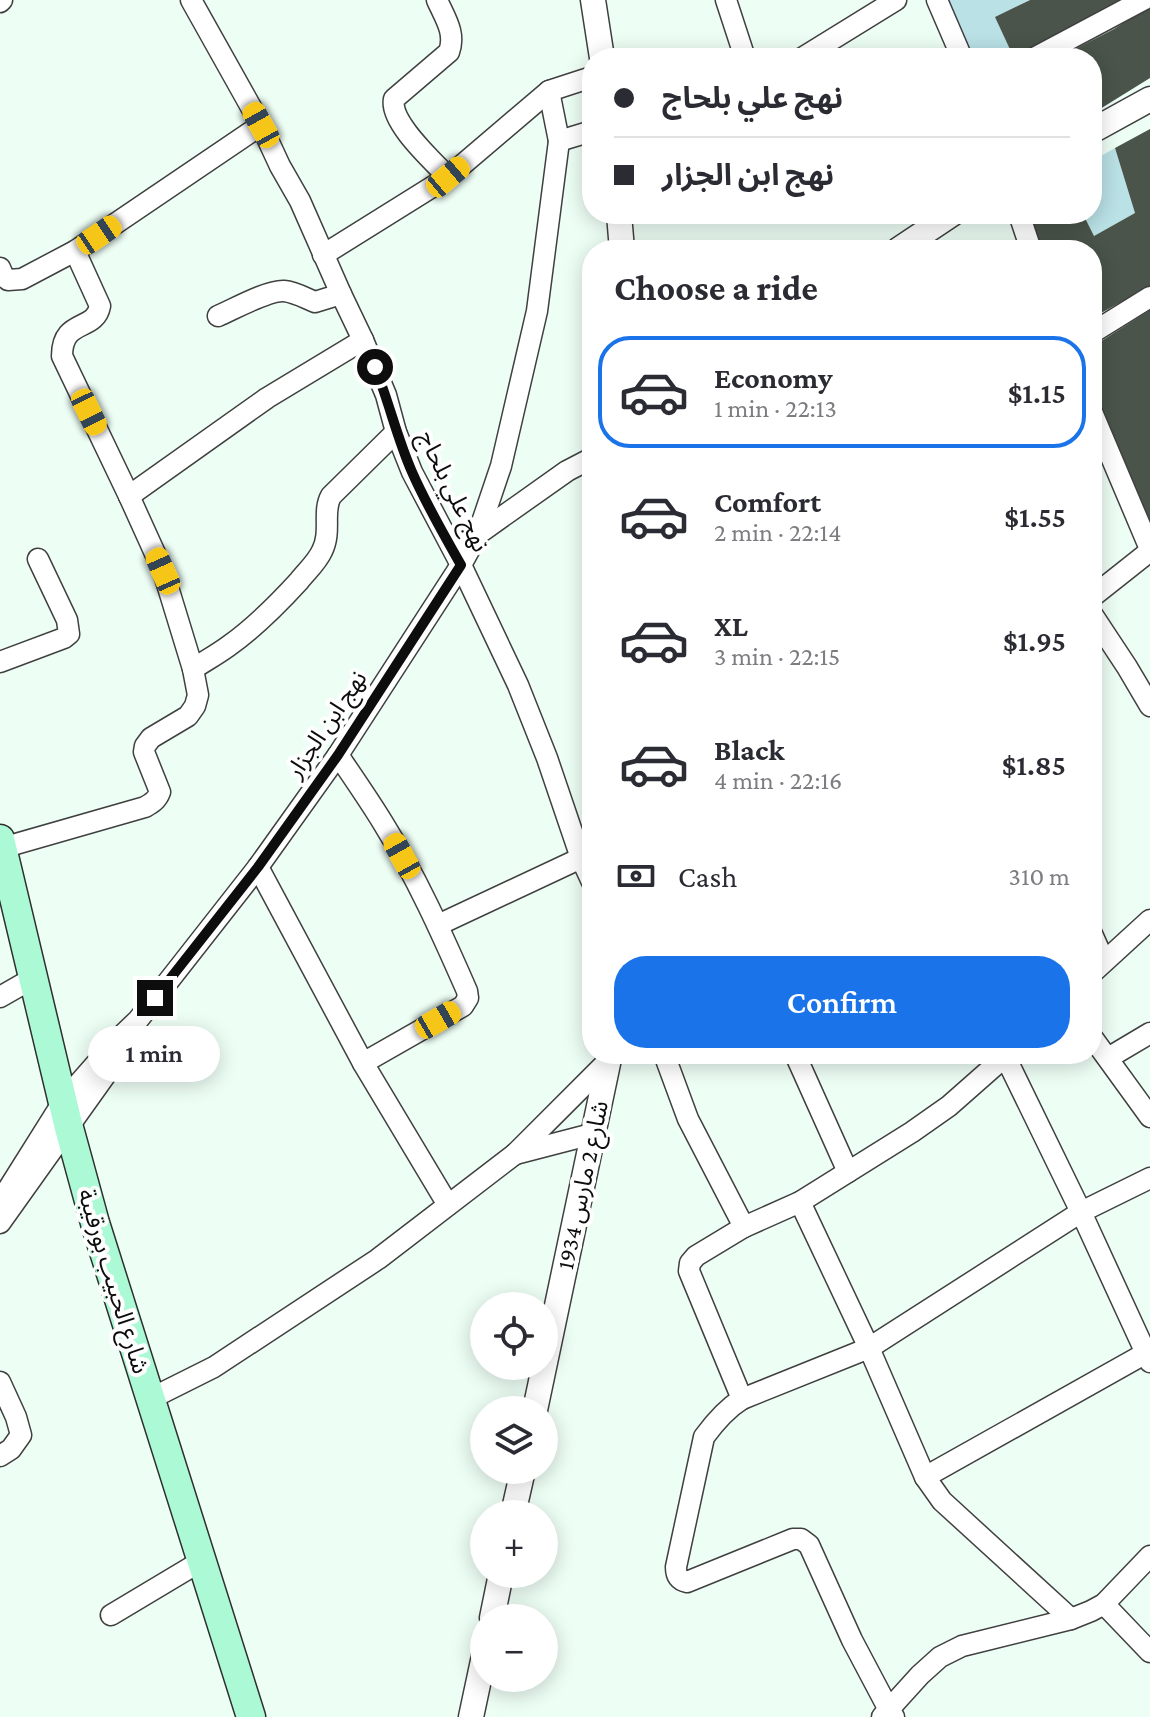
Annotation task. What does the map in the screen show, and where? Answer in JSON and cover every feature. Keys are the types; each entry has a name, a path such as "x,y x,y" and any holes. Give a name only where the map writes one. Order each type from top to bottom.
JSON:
{"main road":[{"name":"شارع الحبيب بورقيبة","path":"1,844 95,1223 251,1717"}],"street":[{"path":"437,0 452,32 449,52 392,104 400,122 448,177"},
{"path":"593,0 600,48"},
{"path":"726,0 742,48"},
{"path":"818,48 896,0"},
{"path":"937,0 958,48"},
{"path":"1053,48 1143,0"},
{"name":"نهج علي بلحاج","path":"193,1 300,201 363,340 386,395 412,472 461,565 518,685 581,858"},
{"path":"323,255 448,177 549,91 582,80"},
{"path":"478,534 501,466 537,311 559,141 549,91"},
{"path":"1102,125 1150,99"},
{"path":"0,268 8,280 22,279 75,251 261,125"},
{"path":"559,141 582,134"},
{"path":"913,240 937,224"},
{"path":"1,844 145,807 158,798 160,792 144,752 145,746 151,738 188,716 198,695 163,571 62,356 63,340 95,317 100,306 75,251"},
{"path":"218,316 283,291 315,302 341,294"},
{"path":"1102,327 1150,297"},
{"path":"129,496 267,398 363,340"},
{"path":"193,669 230,645 279,603 309,569 327,539 327,503 331,496 396,432"},
{"path":"1102,436 1150,550 1102,589"},
{"path":"567,471 582,456"},
{"path":"567,471 582,463"},
{"name":"نهج ابن الجزار","path":"0,1202 64,1100 138,1020 258,867 338,755 478,534 567,471"},
{"path":"0,662 69,634 67,620 38,559"},
{"path":"1102,629 1150,706"},
{"path":"338,755 383,823 438,925 467,991 467,1002 363,1063"},
{"path":"438,925 581,858"},
{"path":"258,867 363,1063 448,1205"},
{"path":"1102,963 1150,920"},
{"path":"0,997 35,977"},
{"name":"نهج ابن الجزار","path":"0,1223 128,1045 138,1020"},
{"path":"1108,1058 1150,1033"},
{"path":"1102,1050 1150,1117"},
{"path":"150,1399 214,1367 378,1259 515,1154 602,1064"},
{"name":"شارع 2 مارس 1934","path":"538,1396 607,1064"},
{"path":"668,1064 688,1119 744,1227"},
{"path":"799,1064 848,1172"},
{"path":"742,1399 689,1271 690,1263 696,1256 744,1227 800,1202 848,1172 949,1106 996,1064"},
{"path":"925,1477 1148,1357 1010,1064"},
{"path":"515,1154 592,1134"},
{"path":"1150,1178 1081,1212 869,1348 742,1399 730,1407 704,1437 676,1567 678,1578 687,1582 793,1539 801,1539 809,1545 888,1715 920,1675 940,1657 990,1637 1071,1619 1104,1604 1150,1556"},
{"path":"800,1202 869,1348 925,1477 942,1501 1071,1619"},
{"path":"0,1382 21,1435 11,1449 0,1456"},
{"path":"111,1615 203,1560"},
{"path":"1104,1604 1150,1652"},
{"path":"471,1717 476,1692"}],"shaded area":[{"path":"937,0 1029,0 996,17 1010,48 960,48"},
{"path":"1115,148 1135,213 1094,236 1088,224 1102,224 1102,155"}],"building":[{"path":"1030,0 1133,0 1043,48 1009,48 995,17"},
{"path":"1150,6 1150,78 1102,108 1102,48 1077,48"},
{"path":"1150,129 1150,286 1102,312 1102,240 1031,240 1026,224 1088,224 1094,236 1135,213 1115,148"},
{"path":"1150,310 1150,532 1102,427 1102,341"}],"route":[{"path":"155,998 258,867 338,755 461,565 412,472 375,367"}]}
